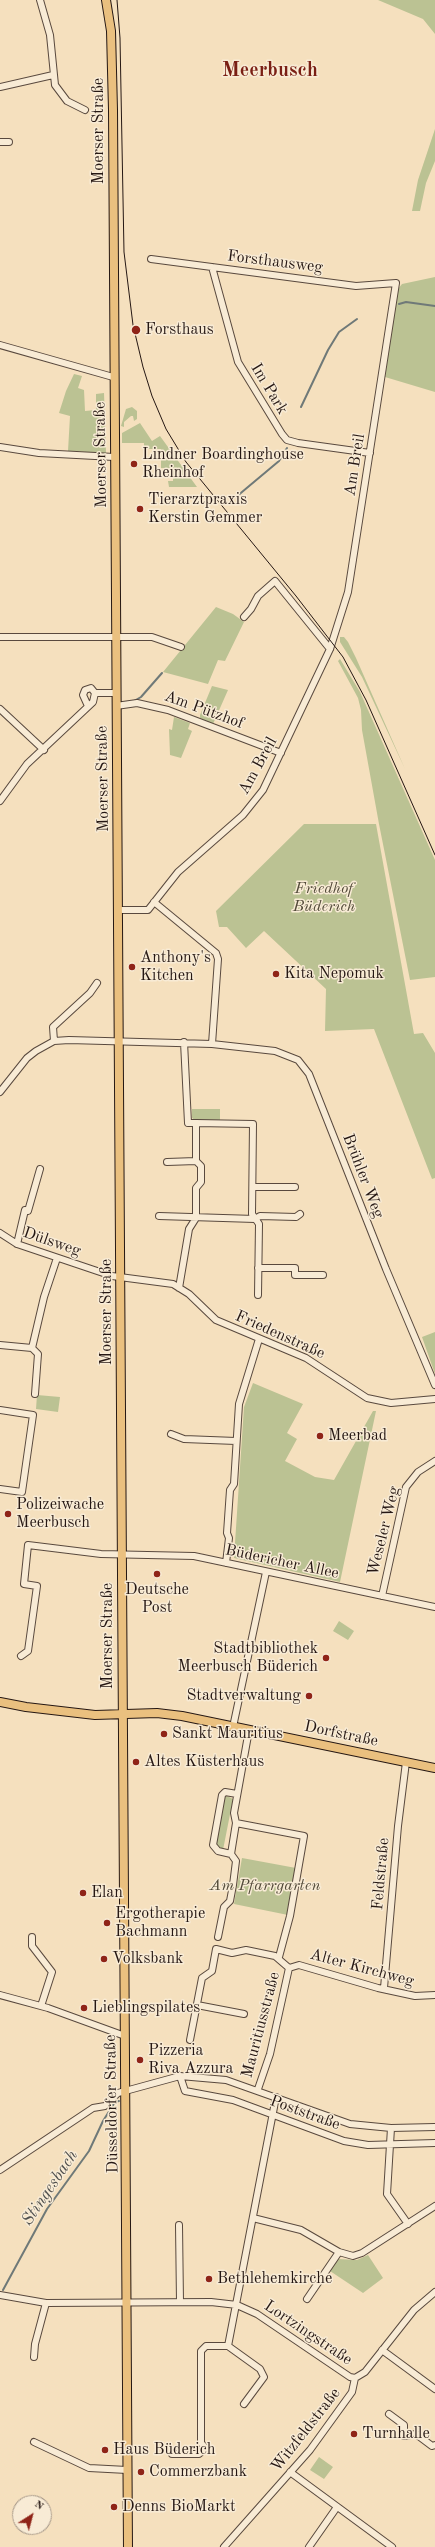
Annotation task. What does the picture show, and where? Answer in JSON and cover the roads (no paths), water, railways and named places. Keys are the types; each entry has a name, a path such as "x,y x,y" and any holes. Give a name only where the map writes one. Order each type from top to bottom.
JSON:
{"main road":[{"name":"Moerser Straße","path":"106,0 111,30 113,102 113,377 123,1715"},
{"name":"Dorfstraße","path":"0,1702 69,1712 123,1715 163,1713 435,1768"},
{"name":"Düsseldorfer Straße","path":"123,1715 128,2547"}],"street":[{"path":"40,0 50,35 53,75 60,92 72,104 85,110"},
{"path":"0,87 53,75"},
{"path":"0,142 9,142"},
{"name":"Forsthausweg","path":"151,259 356,286 396,283"},
{"name":"Im Park","path":"212,267 238,362 287,440 298,443 370,453"},
{"name":"Am Breil","path":"118,910 148,910 178,872 243,815 263,790 330,649 348,592 396,283"},
{"path":"0,345 113,377"},
{"path":"0,447 39,453 114,457"},
{"path":"244,617 251,609 258,596 275,581 330,649"},
{"path":"0,637 152,637 181,647"},
{"path":"88,706 83,699 83,692 91,688 95,693"},
{"path":"95,693 116,693"},
{"path":"0,800 27,764 44,750 93,702 95,693"},
{"name":"Am Pützhof","path":"116,706 137,703 168,710 281,753"},
{"path":"0,709 44,750"},
{"path":"154,902 216,953 218,959 212,1044"},
{"path":"0,1092 27,1058 45,1045 54,1041 53,1027 90,993 97,983"},
{"name":"Brühler Weg","path":"54,1041 119,1040 212,1044 275,1051 298,1060 306,1069 386,1269 435,1385"},
{"path":"184,1042 188,1124 253,1124 254,1187 252,1214 259,1224 258,1295"},
{"path":"179,1288 189,1229 196,1218 196,1188 201,1182 201,1166 196,1161 196,1124"},
{"path":"167,1162 196,1161"},
{"path":"17,1244 25,1210 28,1211 40,1169"},
{"path":"254,1187 295,1187"},
{"path":"159,1216 255,1219 260,1216 296,1217 300,1214"},
{"path":"185,1218 185,1224 189,1229"},
{"name":"Dülsweg","path":"0,1233 17,1244 120,1279"},
{"path":"32,1348 44,1297 57,1258"},
{"path":"258,1268 295,1268 295,1275 323,1275"},
{"name":"Friedenstraße","path":"120,1279 164,1282 179,1288 216,1320 306,1358 356,1391 376,1401 391,1403 435,1399"},
{"path":"226,1563 229,1538 227,1533 230,1490 234,1484 239,1404 259,1339"},
{"path":"0,1345 32,1348 38,1354 35,1394"},
{"path":"0,1410 33,1414 22,1492 0,1489"},
{"path":"171,1434 184,1439 236,1441"},
{"name":"Weseler Weg","path":"382,1596 406,1487 418,1472 435,1461"},
{"name":"Büdericher Allee","path":"20,1656 28,1650 37,1586 24,1584 28,1545 122,1554 180,1555 226,1563 435,1607"},
{"path":"233,1727 266,1572"},
{"path":"231,1854 236,1823 234,1813 249,1730"},
{"name":"Feldstraße","path":"384,1988 398,1826 406,1762"},
{"path":"218,1937 224,1907 230,1900 236,1860 231,1854 218,1851 213,1845 222,1795 225,1792 237,1794"},
{"path":"190,2040 202,1978 212,1971 216,1949 232,1953 246,1950 279,1958 290,1916 304,1836 236,1823"},
{"path":"32,1937 32,1946 52,1972 41,2006"},
{"name":"Alter Kirchweg","path":"279,1958 289,1968 299,1965 415,1996 435,1996"},
{"name":"Mauritiusstraße","path":"258,2089 270,2054 289,1968"},
{"path":"0,1995 41,2006 125,2036"},
{"path":"197,2005 244,2014"},
{"name":"Poststraße","path":"180,2076 185,2091 233,2100 272,2116 344,2141 391,2145 435,2143"},
{"name":"Poststraße","path":"0,2170 93,2108 105,2106 118,2093 180,2076 226,2080 258,2089 350,2124 391,2128 435,2127"},
{"path":"228,2346 276,2097"},
{"path":"391,2128 387,2194 408,2224"},
{"path":"253,2218 301,2230 339,2252 353,2256 362,2253 435,2206"},
{"path":"179,2225 180,2302"},
{"path":"307,2300 339,2252"},
{"name":"Witzfeldstraße","path":"224,2547 310,2450 352,2392 355,2378 365,2372 414,2310 435,2292"},
{"name":"Lortzingstraße","path":"0,2295 46,2304 224,2302 237,2305 257,2314 350,2377 355,2378"},
{"path":"34,2358 35,2344 46,2304"},
{"path":"172,2454 199,2454 206,2448 201,2443 201,2351 206,2346 228,2346 260,2369 264,2377 244,2404"},
{"path":"382,2350 435,2389"},
{"path":"389,2414 404,2425 404,2436 416,2434 432,2446 435,2445"},
{"path":"34,2442 89,2468 127,2470"},
{"path":"290,2472 392,2547"},
{"path":"309,2547 337,2507"}],"waterway":[{"path":"399,304 406,302 435,306"},
{"path":"301,407 328,350 339,332 357,319"},
{"path":"236,497 279,461 287,448"},
{"path":"134,701 141,697 162,673"},
{"name":"Stingesbach","path":"3,2290 47,2209 89,2151 103,2121 115,2102 119,2101"}],"tram line":[{"path":"117,0 120,38 124,252 133,325 152,396 166,429 186,462 296,596 343,657 366,700 435,855"}],"place":[{"name":"Forsthaus","path":"136,330"},
{"name":"Lindner Boardinghouse Rheinhof","path":"134,464"},
{"name":"Tierarztpraxis Kerstin Gemmer","path":"140,509"},
{"name":"Anthony's Kitchen","path":"132,967"},
{"name":"Kita Nepomuk","path":"276,974"},
{"name":"Meerbad","path":"320,1436"},
{"name":"Polizeiwache Meerbusch","path":"8,1514"},
{"name":"Deutsche Post","path":"157,1574"},
{"name":"Stadtbibliothek Meerbusch Büderich","path":"326,1658"},
{"name":"Stadtverwaltung","path":"309,1696"},
{"name":"Sankt Mauritius","path":"164,1734"},
{"name":"Altes Küsterhaus","path":"136,1762"},
{"name":"Elan","path":"83,1893"},
{"name":"Ergotherapie Bachmann","path":"107,1923"},
{"name":"Volksbank","path":"104,1959"},
{"name":"Lieblingspilates","path":"84,2008"},
{"name":"Pizzeria Riva Azzura","path":"140,2060"},
{"name":"Bethlehemkirche","path":"209,2279"},
{"name":"Turnhalle","path":"354,2434"},
{"name":"Haus Büderich","path":"105,2450"},
{"name":"Commerzbank","path":"141,2472"},
{"name":"Denns BioMarkt","path":"114,2507"}],"district":[{"name":"Meerbusch","path":"270,71"}],"park label":[{"name":"Friedhof Büderich","path":"324,898"},
{"name":"Am Pfarrgarten","path":"265,1886"}]}
